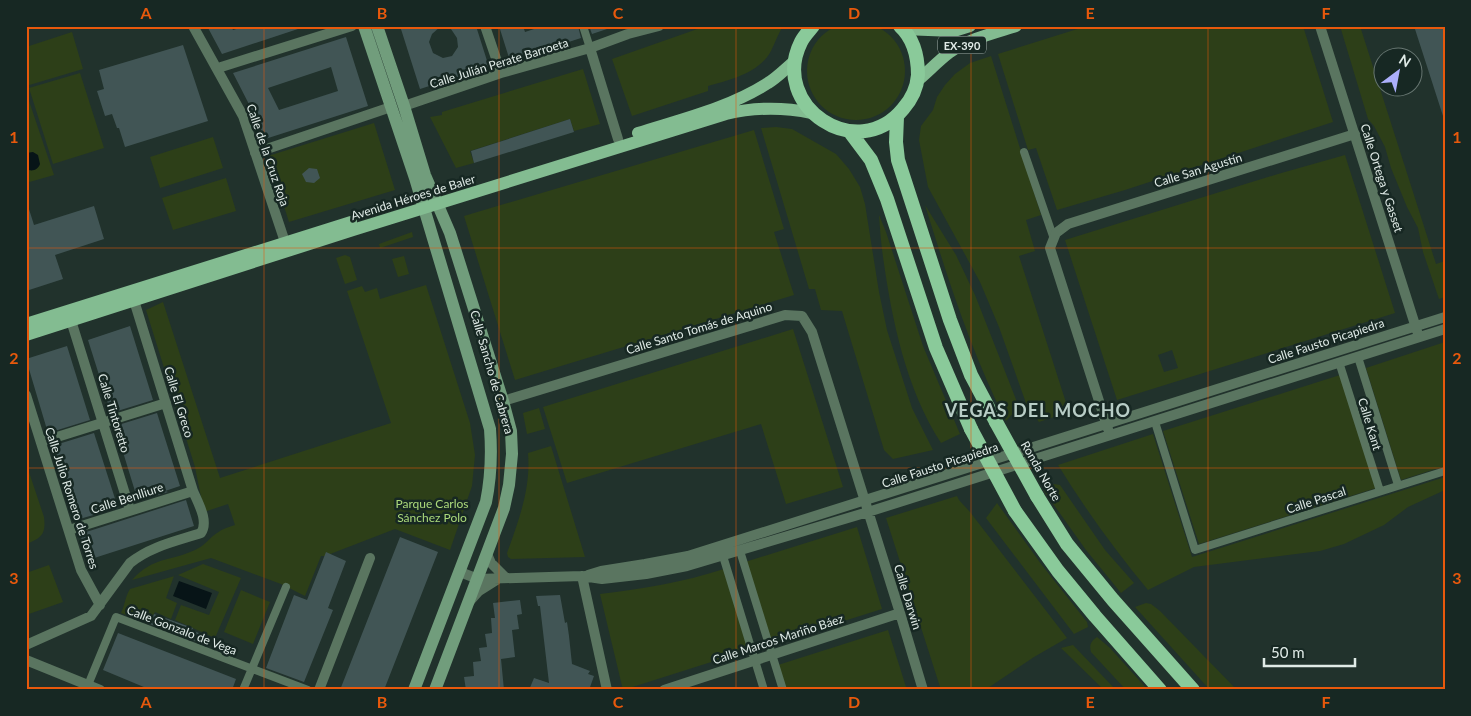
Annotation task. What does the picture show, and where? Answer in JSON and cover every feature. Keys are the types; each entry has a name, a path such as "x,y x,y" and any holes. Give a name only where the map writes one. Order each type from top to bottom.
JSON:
{"highway":[{"path":"812,26 801,41 795,60 795,80 801,98 812,114 829,126 850,132 867,131 883,126 897,117 910,101 917,82 918,63 913,45 901,28"},
{"name":"Ronda Norte","path":"897,117 896,142 898,160 950,320 971,375 1037,496 1067,544 1113,600 1189,685"},
{"path":"850,132 871,160 887,199 936,348 971,429 1015,511 1058,571 1160,690"}],"main road":[{"name":"Calle Sancho de Cabrera","path":"364,26 422,204 490,430 492,454 491,475 486,502 414,690"},
{"name":"Calle Sancho de Cabrera","path":"377,26 425,175 450,233 503,401 510,431 512,454 509,485 504,508 435,690"},
{"name":"EX-390","path":"901,28 954,31 970,26"},
{"name":"EX-390","path":"917,82 949,52 969,42 1016,26"},
{"name":"Avenida Héroes de Baler","path":"437,200 724,105 770,82 795,60"},
{"name":"Avenida Héroes de Baler","path":"26,335 285,242 437,200 738,111 758,108 791,109 812,114"},
{"name":"Avenida Héroes de Baler","path":"133,296 422,204"},
{"name":"Avenida Héroes de Baler","path":"26,324 70,318"}],"street":[{"name":"Calle de la Cruz Roja","path":"193,26 243,116 285,242"},
{"path":"218,68 352,26"},
{"path":"485,26 501,73"},
{"path":"583,26 618,139"},
{"name":"Calle Julián Perate Barroeta","path":"404,106 501,73 659,26"},
{"name":"Calle Ortega y Gasset","path":"1320,26 1418,337"},
{"path":"256,153 391,107"},
{"name":"Calle San Agustín","path":"1054,239 1056,233 1068,224 1355,134"},
{"path":"1024,152 1054,239 1050,248 1110,435"},
{"name":"Calle El Greco","path":"100,605 130,563 150,550 201,533 204,528 204,521 133,296"},
{"name":"Calle Santo Tomás de Aquino","path":"503,401 785,315 802,316 812,332 865,501"},
{"name":"Calle Tintoretto","path":"70,318 130,510"},
{"name":"Calle Fausto Picapiedra","path":"582,576 688,556 1445,318"},
{"name":"Calle Fausto Picapiedra","path":"460,572 478,579 582,576 602,578 646,574 687,566 868,512 1445,329"},
{"name":"Calle Kant","path":"1358,357 1398,486"},
{"name":"Calle Kant","path":"1339,362 1380,491"},
{"name":"Calle Julio Romero de Torres","path":"26,395 81,570 100,605"},
{"path":"41,442 166,404"},
{"name":"Calle Pascal","path":"1155,422 1195,550 1445,471"},
{"name":"Calle Benlliure","path":"69,530 194,491"},
{"name":"Calle Darwin","path":"865,501 923,690"},
{"path":"740,551 783,690"},
{"path":"469,601 484,587 502,578 490,563 487,554"},
{"path":"723,556 764,690"},
{"path":"319,690 370,558"},
{"path":"582,576 607,690"},
{"path":"243,690 286,587"},
{"path":"26,645 91,616 100,605"},
{"name":"Calle Marcos Mariño Báez","path":"664,690 900,613"},
{"name":"Calle Gonzalo de Vega","path":"88,685 116,617 308,690"},
{"path":"26,660 100,690"}],"green space":[{"path":"856,22 875,26 891,36 901,52 905,71 901,90 891,106 875,116 856,120 837,116 821,106 811,90 807,71 811,52 821,36 837,26"},
{"path":"706,26 783,26 766,59 752,70 708,86 708,91 632,116 612,59"},
{"path":"1087,26 1303,26 1333,122 1125,190 1057,210 1036,148 1028,150 998,54"},
{"path":"1340,26 1360,26 1374,70 1374,98 1383,98 1436,264 1445,261 1445,297 1439,299 1423,252 1418,228 1391,168 1385,147 1368,119"},
{"path":"72,32 83,69 26,86 26,47"},
{"path":"991,56 1041,215 1026,220 1035,251 1019,256 1069,412 1039,422 1027,406 999,327 980,282 928,187 919,140 921,126 933,110 937,97 945,85 955,74 970,63"},
{"path":"583,69 600,124 574,131 570,119 470,151 474,163 456,168 430,117 442,115 442,112"},
{"path":"80,73 104,148 53,164 29,88"},
{"path":"26,92 54,175 26,183"},
{"path":"374,123 395,190 289,222 268,156"},
{"path":"761,128 792,129 836,154 849,169 860,187 865,204 887,330 912,408 933,450 893,459 884,450 842,311 821,310 815,289 809,289"},
{"path":"754,130 784,229 774,232 794,295 515,380 464,216"},
{"path":"213,137 223,168 160,188 150,157"},
{"path":"1345,155 1395,313 1117,400 1065,240","holes":["1172,350 1178,368 1164,372 1158,355"]},
{"path":"226,178 236,211 173,230 162,198"},
{"path":"925,205 956,255 975,295 1019,407 1006,421 971,342"},
{"path":"879,215 923,346 960,434 941,443 918,400 902,354 887,281"},
{"path":"412,232 413,237 380,248 379,244"},
{"path":"345,255 350,257 357,280 345,284 336,258"},
{"path":"404,256 409,274 398,277 392,259"},
{"name":"Parque Carlos Sánchez Polo","path":"426,285 470,423 475,455 472,486 450,550 395,529 321,556 305,596 281,584 211,558 132,580 147,567 162,560 195,550 214,535 235,525 228,504 204,512 195,467 146,310 163,302 220,478 391,423 347,291 362,286 365,292 377,288 380,299"},
{"path":"793,329 843,487 786,504 761,424 567,483 543,407"},
{"path":"1445,342 1445,466 1401,480 1366,368"},
{"path":"1340,375 1376,488 1199,544 1163,431"},
{"path":"539,408 545,429 527,434 523,413"},
{"path":"1153,434 1192,557 1445,477 1445,490 1408,507 1384,525 1344,544 1320,551 1194,567 1148,590 1101,529 1058,465"},
{"path":"551,446 585,557 511,559 507,553 520,516 526,491 528,453"},
{"path":"26,463 44,517 44,528 42,535 26,544"},
{"path":"1054,484 1060,485 1105,550 1134,583 1121,593 1086,550 1044,491"},
{"path":"957,496 1067,638 1034,657 985,690 941,690 886,518"},
{"path":"997,503 1041,564 1087,622 1088,627 1074,634 986,518"},
{"path":"857,527 882,609 771,644 745,562"},
{"path":"203,564 241,578 215,638 175,620 181,605 209,615 219,592 178,575"},
{"path":"49,565 63,602 26,615 26,573"},
{"path":"724,569 749,650 623,690 600,594 694,578"},
{"path":"174,576 166,598 177,603 171,619 155,612 152,617 148,616 146,622 121,613 130,589"},
{"path":"241,590 270,602 253,644 224,632"},
{"path":"1146,603 1151,604 1160,611 1237,690 1210,690 1135,607"},
{"path":"888,630 907,690 785,690 778,665"},
{"path":"1097,637 1110,648 1148,690 1126,690 1091,652 1091,643"},
{"path":"1073,645 1116,690 1104,690 1061,648"}],"shaded area":[{"path":"33,152 38,155 40,164 36,169 28,170 26,169 26,153"},
{"path":"179,581 212,593 206,609 173,596"}],"building":[{"path":"207,26 231,26 233,30 246,26 301,26 301,28 222,54"},
{"path":"400,26 441,26 432,34 429,42 433,53 443,58 452,56 458,47 457,38 449,26 476,26 489,67 420,89"},
{"path":"499,26 523,26 525,32 543,26 578,26 581,38 510,61"},
{"path":"589,26 610,26 610,28 592,34"},
{"path":"1414,26 1445,26 1445,116 1443,116 1424,57 1424,48 1421,48"},
{"path":"346,37 368,106 262,140 254,114 233,73","holes":["331,67 338,91 279,110 268,88"]},
{"path":"183,45 208,121 125,147 112,114 105,116 97,91 104,89 99,70"},
{"path":"570,119 574,132 474,163 471,151"},
{"path":"309,168 317,169 320,178 314,183 306,182 302,174"},
{"path":"26,206 28,206 34,225 94,206 104,239 55,255 63,279 26,291"},
{"path":"130,326 153,400 111,413 88,340"},
{"path":"67,346 90,420 48,433 26,359"},
{"path":"157,413 180,486 165,491 168,492 138,501 115,426"},
{"path":"94,433 118,508 76,520 52,446"},
{"path":"186,500 194,526 88,560 80,534"},
{"path":"400,537 438,552 384,690 340,690"},
{"path":"326,552 346,561 328,608 333,610 304,682 266,668 294,595 307,600"},
{"path":"560,595 565,623 567,622 572,664 590,671 588,674 594,676 589,690 529,690 534,678 549,683 540,606 538,606 536,596"},
{"path":"520,600 522,614 517,615 519,629 512,630 515,657 501,659 504,690 466,690 464,677 474,676 473,662 481,661 479,648 487,647 485,634 492,633 491,618 495,618 493,603"},
{"path":"154,614 193,628 192,630 212,639 209,646 150,624"},
{"path":"118,633 236,679 232,690 151,690 103,670"}],"district":[{"name":"VEGAS DEL MOCHO","path":"1038,410"}]}
